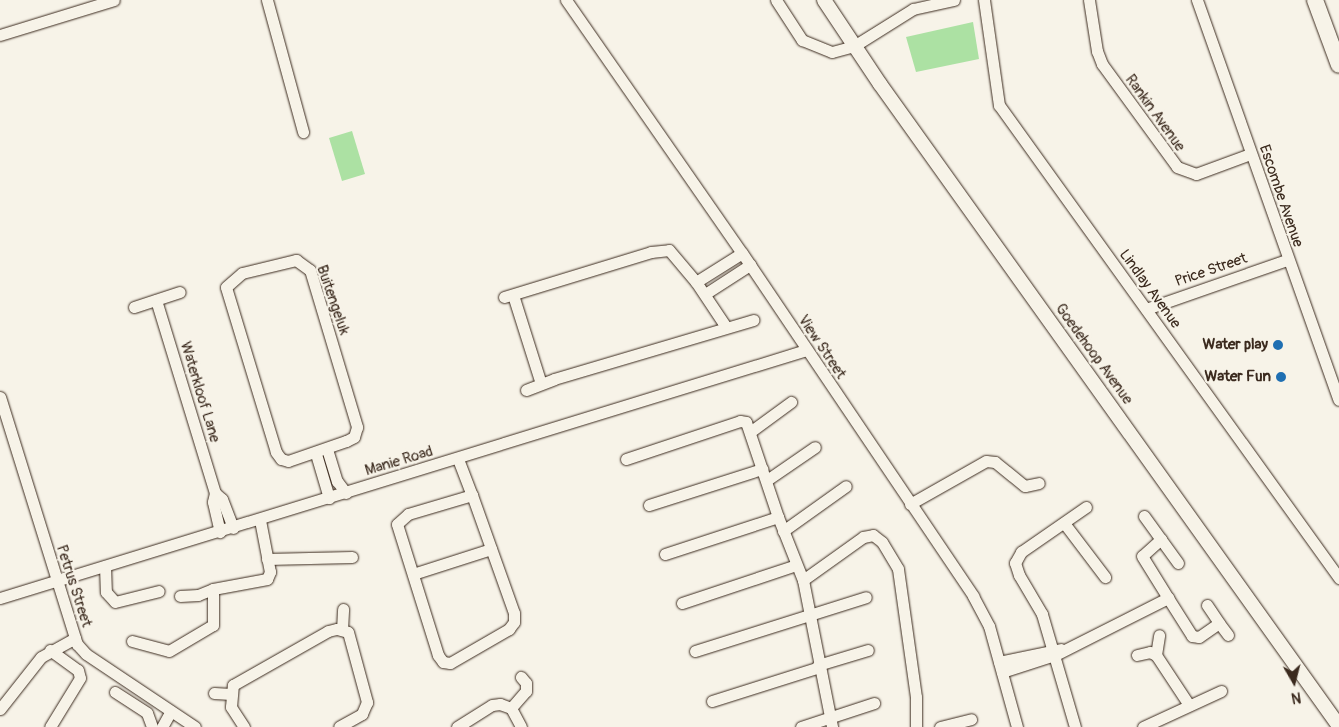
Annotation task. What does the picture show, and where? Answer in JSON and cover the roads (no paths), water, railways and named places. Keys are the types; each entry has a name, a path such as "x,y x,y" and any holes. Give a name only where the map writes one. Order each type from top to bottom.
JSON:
{"highway":[{"path":"1315,0 1339,65"}],"main road":[{"name":"Goedehoop Avenue","path":"824,0 854,46 1339,726"}],"street":[{"path":"0,35 114,0"},
{"path":"267,0 303,132"},
{"name":"View Street","path":"566,0 742,253 973,596 989,626 1017,727"},
{"path":"776,0 799,36 813,47 832,52 854,46 907,12 954,0"},
{"name":"Lindlay Avenue","path":"984,0 994,88 999,105 1339,578"},
{"name":"Rankin Avenue","path":"1089,0 1097,51 1102,64 1177,167 1196,174 1250,154"},
{"name":"Escombe Avenue","path":"1197,0 1287,260 1339,400"},
{"path":"541,384 508,296 661,249 669,250 679,258 726,327"},
{"path":"696,282 742,253"},
{"name":"Buitengeluk","path":"296,260 308,266 357,427 354,437 316,454 288,461 281,459 276,452 227,296 226,287 242,273 296,260"},
{"name":"Price Street","path":"1146,309 1287,260"},
{"path":"705,294 750,265"},
{"path":"134,306 180,292"},
{"name":"Waterkloof Lane","path":"156,300 215,493 222,500 233,528"},
{"path":"526,390 753,320"},
{"name":"Manie Road","path":"0,598 260,520 806,350"},
{"name":"Petrus Street","path":"0,397 75,638 86,654 196,727"},
{"path":"750,432 791,402"},
{"path":"626,459 740,421 746,422 783,531 803,580 831,723"},
{"path":"767,480 816,447"},
{"path":"327,449 337,481 346,493"},
{"path":"316,454 329,498"},
{"path":"458,459 472,495 514,613 514,622 509,629 450,663 443,662 438,655 397,528 400,518 472,495"},
{"path":"910,504 986,460 995,462 1025,486 1039,483"},
{"path":"649,505 762,469"},
{"path":"783,531 846,486"},
{"name":"Waterkloof Lane","path":"215,493 213,502 220,532"},
{"path":"1075,727 1057,651 1040,607 1019,575 1015,563 1021,552 1086,507"},
{"path":"1144,516 1178,563"},
{"path":"665,554 778,517"},
{"path":"180,596 198,595 212,589 267,579 270,572 260,520"},
{"path":"1064,523 1106,577"},
{"path":"803,580 863,537 873,535 882,542 898,568 916,696 916,727"},
{"path":"1161,539 1142,556 1192,636 1199,637 1219,623"},
{"path":"413,574 491,549"},
{"path":"267,559 352,557"},
{"path":"105,566 106,592 115,602 160,592"},
{"path":"682,603 796,566"},
{"path":"132,641 169,651 207,631 213,625 212,589"},
{"path":"695,652 866,597"},
{"path":"1000,667 1057,651 1168,598"},
{"path":"1206,606 1228,635"},
{"path":"342,630 343,609"},
{"path":"244,727 232,712 231,694 236,682 328,631 342,630 348,632 367,707 362,714 339,727"},
{"path":"1156,655 1159,635"},
{"path":"0,708 50,650 75,638"},
{"path":"50,650 78,670 80,678 50,727"},
{"path":"712,702 868,650"},
{"path":"1137,656 1150,652 1156,655 1189,705"},
{"path":"511,708 526,691 526,683 521,677"},
{"path":"1143,727 1221,691"},
{"path":"115,692 147,713 152,727"},
{"path":"214,693 231,694"},
{"path":"801,727 831,723 874,703"},
{"path":"457,727 492,705 507,704 521,727"},
{"path":"162,727 171,711"},
{"path":"940,727 971,719"}],"place":[{"name":"Water play","path":"1278,345"},
{"name":"Water Fun","path":"1281,377"}]}
